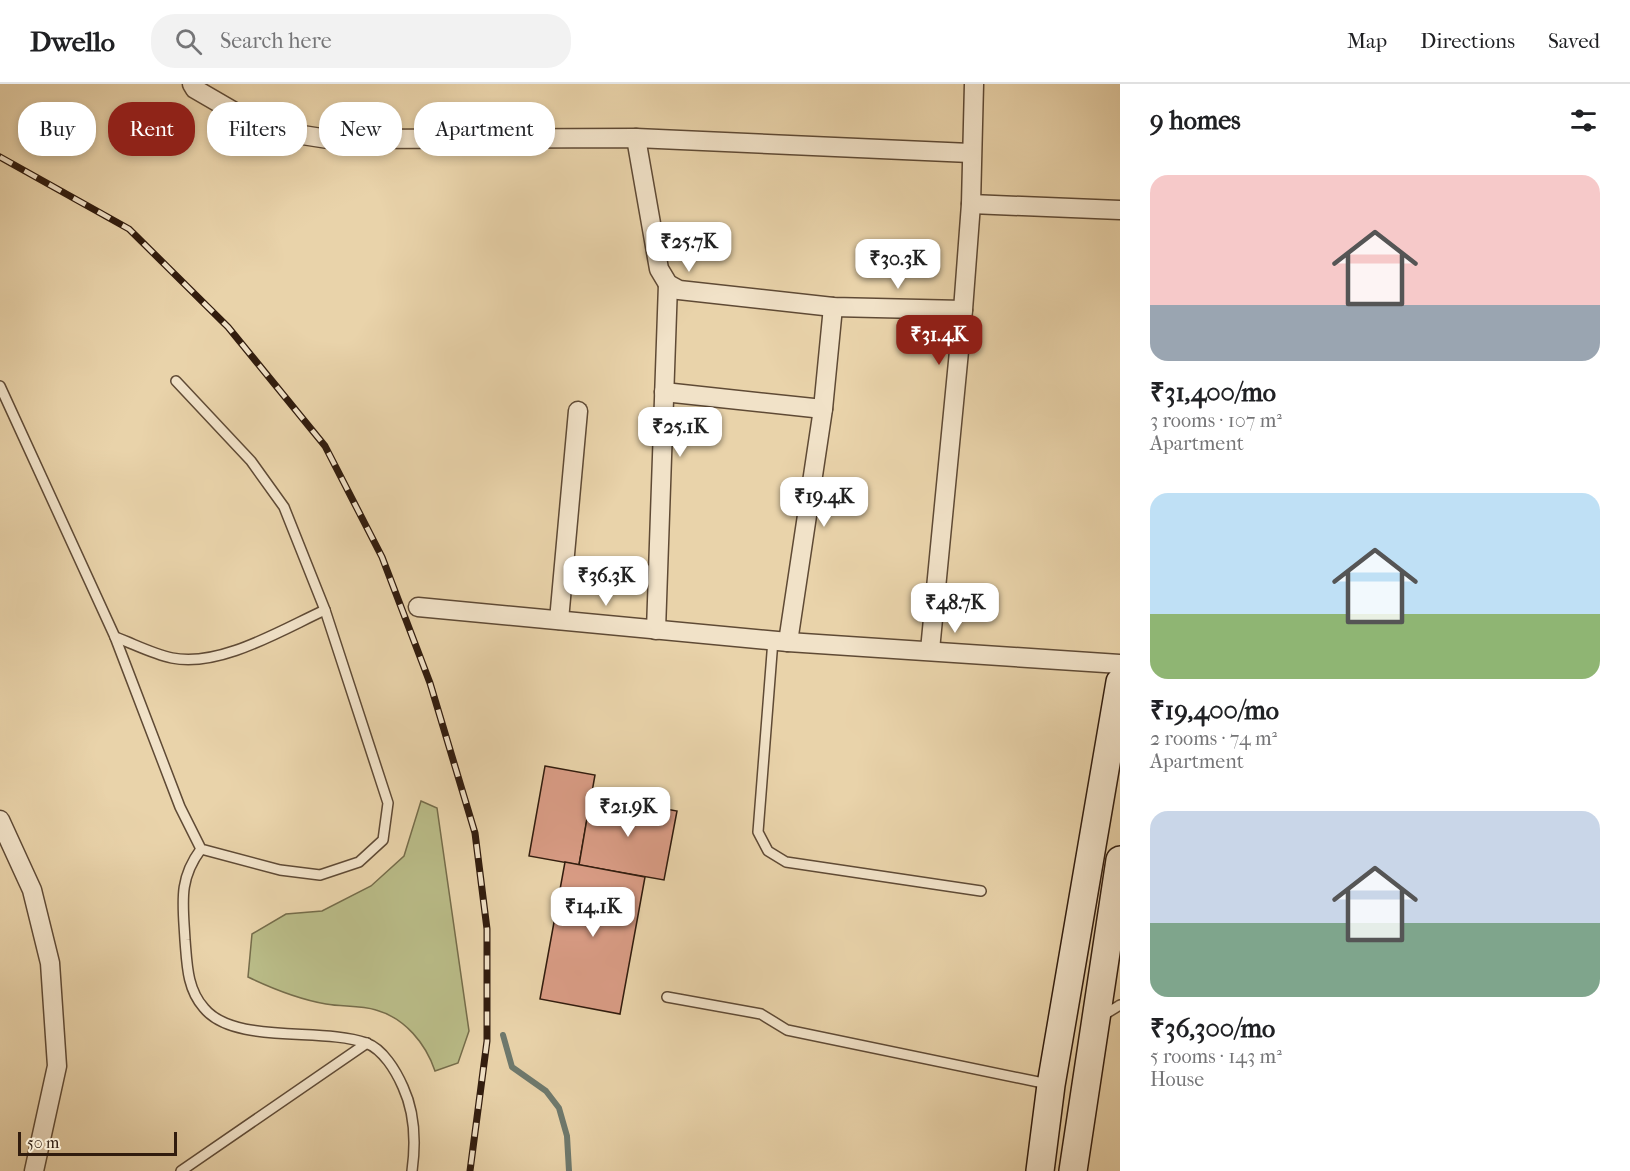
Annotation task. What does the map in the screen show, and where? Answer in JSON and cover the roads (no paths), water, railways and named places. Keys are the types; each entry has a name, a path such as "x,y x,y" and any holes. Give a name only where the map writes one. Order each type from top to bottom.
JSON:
{"main road":[{"path":"1040,1171 1051,1084 1120,682"},
{"path":"1073,1171 1120,860"}],"street":[{"path":"192,84 195,89 264,129 328,139 636,138 970,153"},
{"path":"930,650 963,310 970,204 974,84"},
{"path":"636,138 658,269 668,284 679,290 833,307 963,310"},
{"path":"970,204 1120,210"},
{"path":"656,630 668,284"},
{"path":"781,640 824,410 833,307"},
{"path":"664,392 824,410"},
{"path":"559,620 578,411"},
{"path":"418,607 656,630 1120,664"},
{"path":"0,820 32,890 50,963 57,1066 34,1171"}],"lane":[{"path":"0,386 115,637 180,807 201,849 280,870 320,875 359,862 383,840 388,803 325,610 284,507 251,461 176,381"},
{"path":"115,637 173,658 210,658 247,646 325,610"},
{"path":"781,640 758,832 768,851 786,862 981,891"},
{"path":"201,849 188,867 183,901 188,980 204,1009 229,1025 259,1031 313,1034 367,1043 394,1067 412,1106 414,1155 412,1171"},
{"path":"666,997 761,1014 787,1030 1051,1084"},
{"path":"1096,1020 1120,1005"},
{"path":"181,1171 367,1043"}],"waterway":[{"path":"503,1035 512,1067 546,1091 559,1108 567,1136 569,1171"}],"railway":[{"path":"0,157 129,229 228,327 325,446 382,557 430,683 475,833 487,929 487,1041 470,1171"}]}
